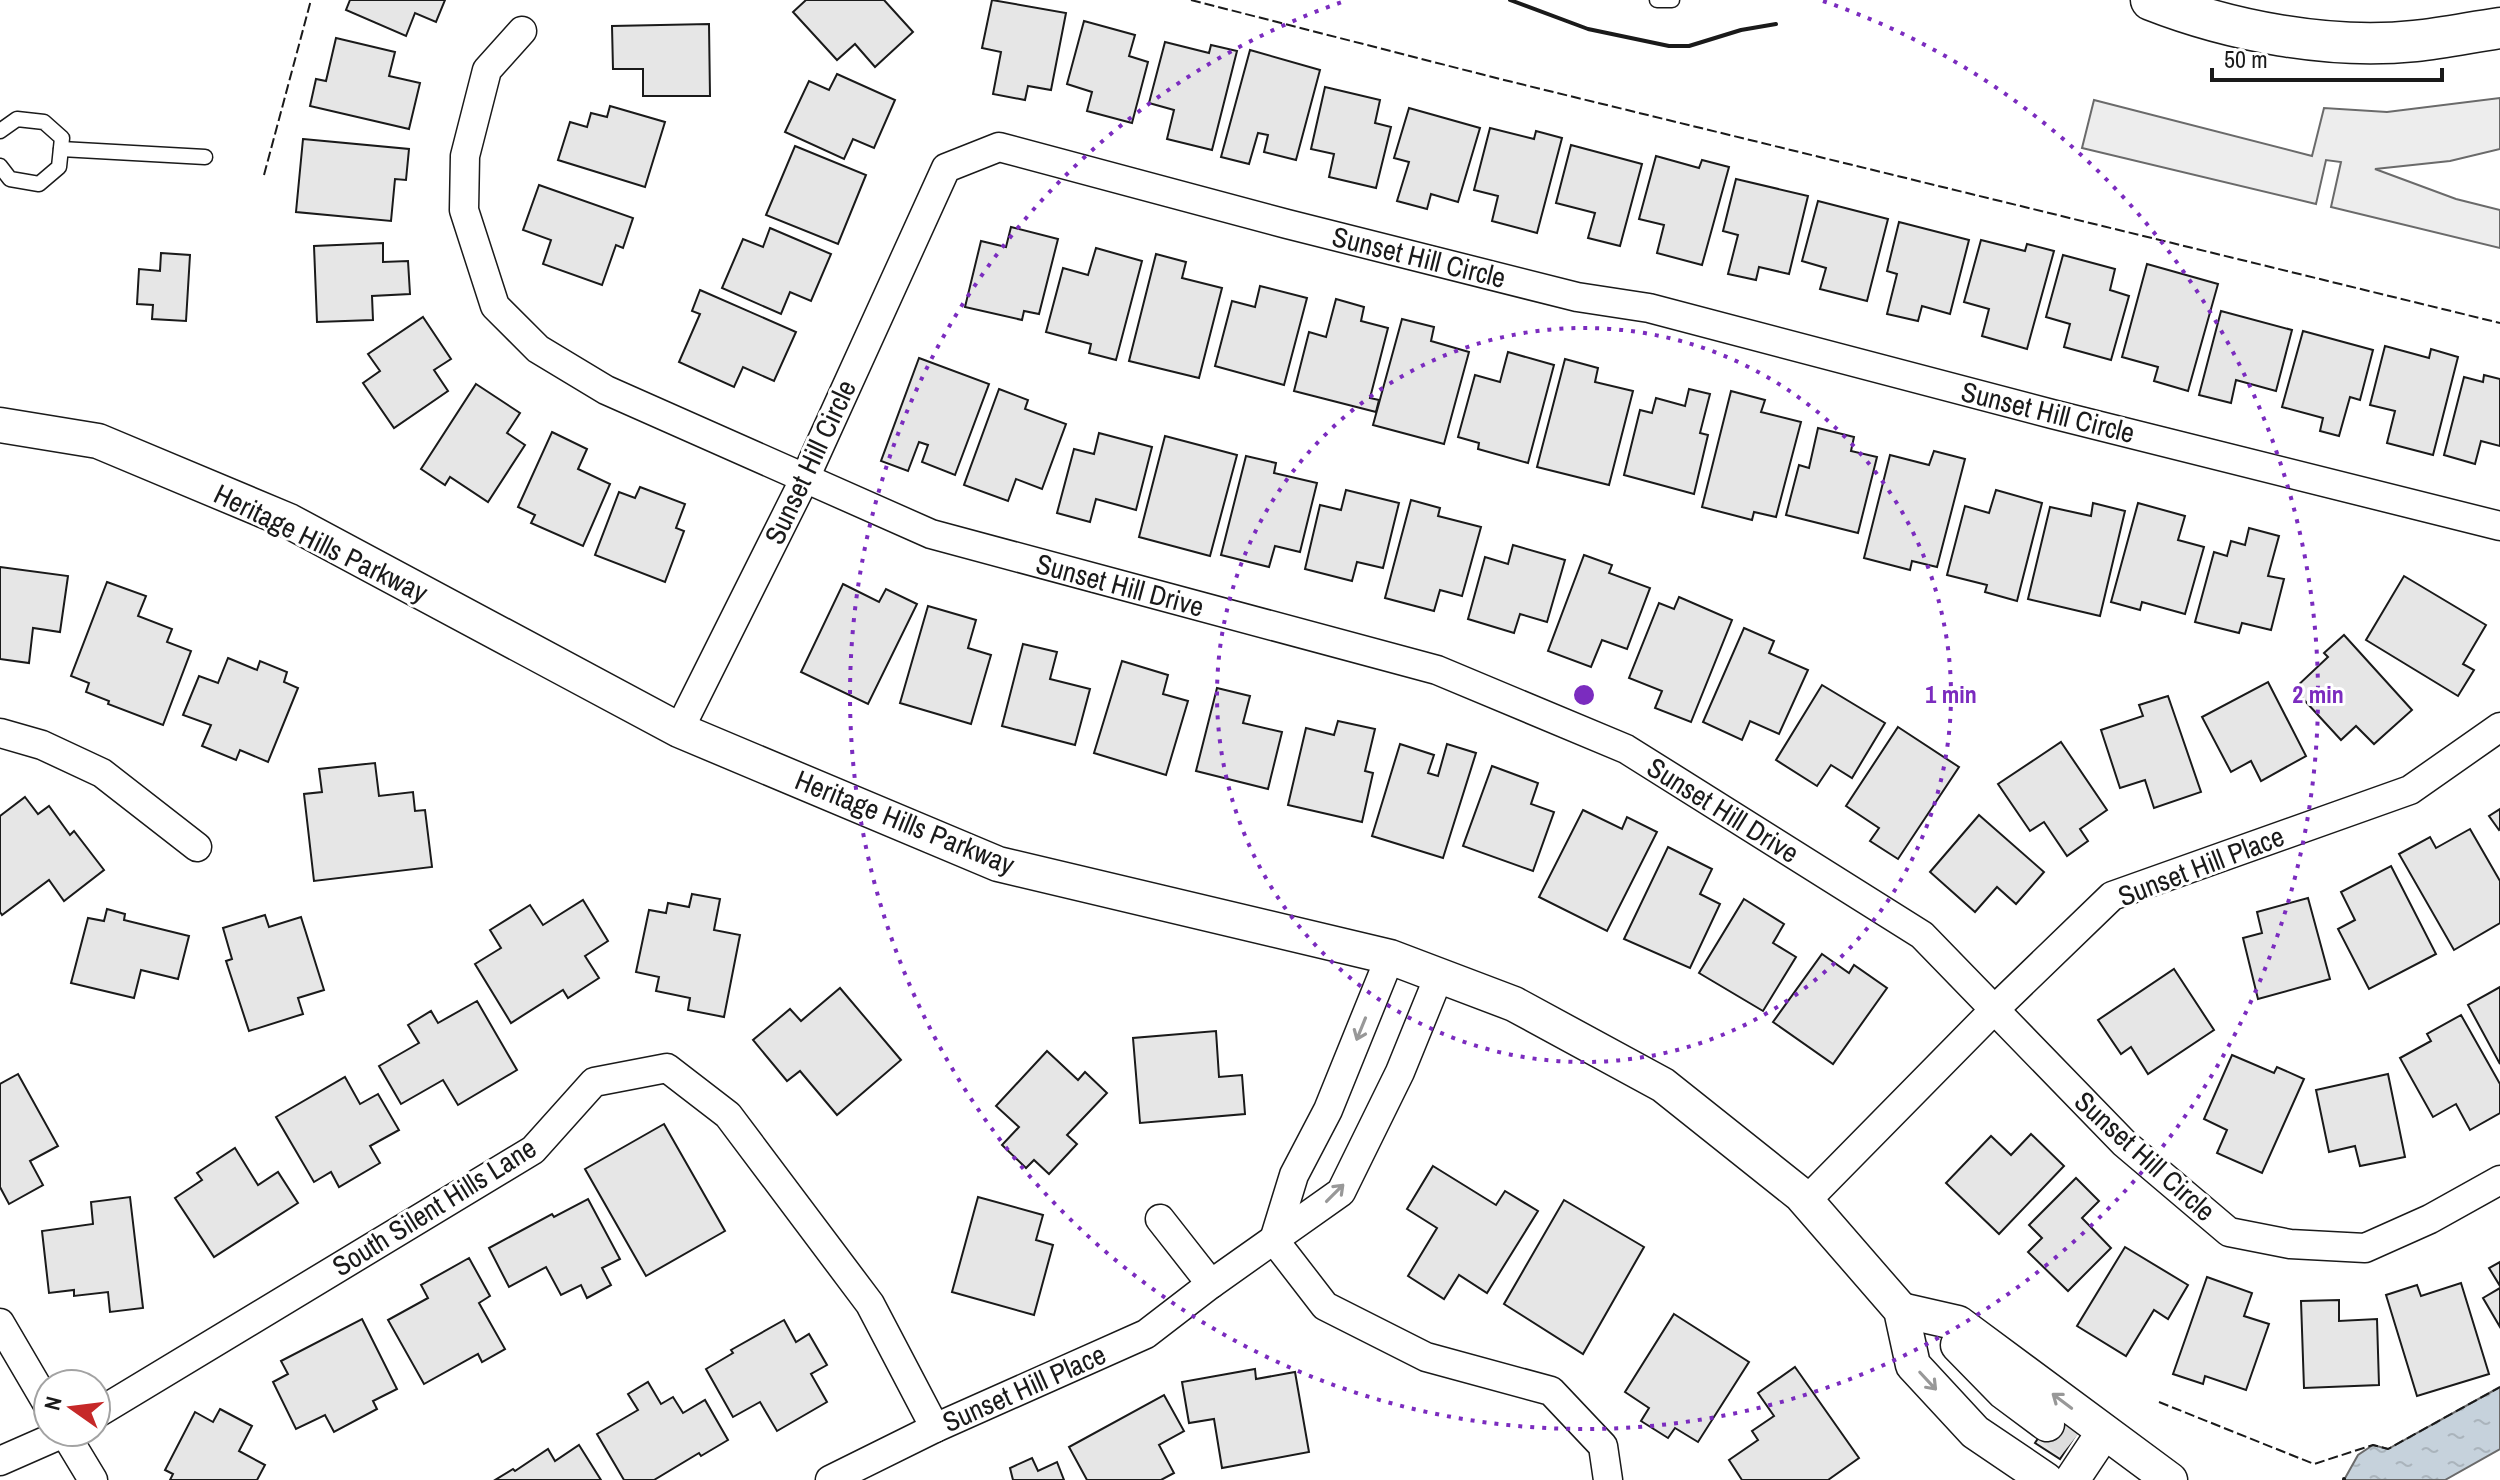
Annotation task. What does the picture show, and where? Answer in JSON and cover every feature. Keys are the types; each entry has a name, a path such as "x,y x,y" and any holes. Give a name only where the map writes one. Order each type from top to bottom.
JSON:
{"main road":[{"path":"2151,0 2186,13 2275,34 2362,43 2414,41 2500,28"}],"street":[{"name":"Sunset Hill Drive","path":"522,31 487,70 465,156 464,210 495,306 538,349 606,390 931,534 1437,670 1626,749 1922,935 1994,1010"},
{"name":"Sunset Hill Circle","path":"679,730 805,478 946,168 999,147 1287,224 1577,297 1649,308 2052,414 2500,526"},
{"name":"Heritage Hills Parkway","path":"0,425 98,441 289,521 679,730 998,864 1390,957 1514,1004 1663,1085 1807,1200 1916,1313 2004,1392 2068,1440 2170,1480"},
{"name":"Sunset Hill Place","path":"1807,1200 1994,1010 2112,896 2410,790 2500,727"},
{"path":"0,733 42,745 102,773 197,847"},
{"path":"1390,957 1328,1110 1294,1175 1274,1240 1325,1306 1426,1357 1551,1391 1603,1446 1608,1480"},
{"name":"Sunset Hill Place","path":"830,1480 935,1428 1146,1334 1341,1192 1400,1072 1439,976"},
{"name":"Sunset Hill Circle","path":"1994,1010 2124,1143 2229,1232 2290,1244 2365,1248 2430,1219 2500,1180"},
{"name":"South Silent Hills Lane","path":"112,1404 533,1150 594,1082 667,1068 728,1115 870,1304 935,1428"},
{"path":"1160,1219 1211,1284"},
{"name":"Heritage Hills Parkway","path":"1916,1313 1958,1323 2068,1440"},
{"name":"Heritage Hills Parkway","path":"1916,1313 1913,1365 1975,1432 2046,1480"},
{"path":"0,1323 32,1378"},
{"path":"2001,1449 2068,1440"},
{"path":"0,1461 32,1447"},
{"path":"74,1448 93,1480"}],"lane":[{"path":"1657,0 1672,0"},
{"path":"0,131 17,119 44,122 62,138 59,167 39,184 10,179 0,166"},
{"path":"61,149 205,157"}],"shaded area":[{"path":"2500,98 2500,149 2450,161 2375,169 2456,199 2500,210 2500,248 2331,207 2341,162 2326,160 2316,204 2082,148 2094,100 2312,156 2324,108 2387,112"}],"water":[{"path":"2500,1387 2500,1449 2445,1480 2344,1480 2358,1455 2373,1445 2388,1449"}],"building":[{"path":"350,0 445,0 436,22 415,13 406,36 346,10"},
{"path":"806,0 884,0 913,32 875,67 855,44 837,60 793,12"},
{"path":"992,0 1066,13 1051,90 1028,86 1025,100 993,94 1001,52 982,48"},
{"path":"1084,21 1135,35 1129,56 1148,62 1132,123 1087,111 1092,92 1067,84"},
{"path":"709,24 710,96 643,96 643,69 613,69 612,26"},
{"path":"336,38 395,52 389,76 420,83 409,129 310,106 316,79 326,81"},
{"path":"1165,42 1209,53 1211,45 1237,51 1212,150 1167,139 1174,110 1149,103"},
{"path":"1250,50 1320,70 1296,160 1264,152 1268,135 1258,133 1249,164 1221,157"},
{"path":"837,74 895,100 874,148 853,139 844,159 785,132 809,81 829,90"},
{"path":"1325,87 1380,100 1375,123 1391,127 1376,188 1329,177 1334,154 1311,149"},
{"path":"610,106 665,122 645,187 558,160 570,122 587,127 591,113 607,117"},
{"path":"1409,108 1480,128 1458,202 1431,194 1427,209 1397,201 1409,162 1394,158"},
{"path":"1490,128 1534,139 1536,131 1562,138 1537,233 1492,221 1498,196 1474,190"},
{"path":"303,139 409,149 406,180 395,179 391,221 296,212"},
{"path":"1571,145 1642,164 1620,246 1588,238 1595,213 1556,203"},
{"path":"795,146 866,175 838,244 766,215"},
{"path":"1656,156 1699,168 1702,160 1729,167 1702,265 1657,253 1664,225 1639,219"},
{"path":"1736,179 1808,196 1789,274 1759,267 1756,280 1728,274 1738,235 1723,231"},
{"path":"539,185 633,218 623,248 616,245 602,285 543,264 551,240 523,230"},
{"path":"1818,201 1888,219 1867,301 1820,289 1826,268 1802,261"},
{"path":"1899,222 1969,240 1950,314 1922,306 1918,321 1887,314 1897,274 1887,271"},
{"path":"1011,227 1058,239 1039,314 1024,311 1022,320 965,307 981,241 1006,247"},
{"path":"770,228 831,254 811,301 790,292 781,314 722,288 743,239 763,247"},
{"path":"1981,240 2025,251 2027,244 2054,251 2027,349 1982,336 1989,309 1964,302"},
{"path":"383,243 383,262 408,261 410,294 372,296 373,320 317,322 314,246"},
{"path":"1096,248 1142,261 1116,360 1089,353 1091,344 1046,332 1063,268 1088,275"},
{"path":"161,253 190,255 186,321 152,319 153,305 137,304 139,269 160,271"},
{"path":"1156,254 1186,262 1182,278 1222,288 1199,378 1129,361"},
{"path":"2063,255 2115,269 2110,290 2129,296 2111,360 2064,347 2070,324 2046,317"},
{"path":"2147,264 2218,284 2188,391 2154,381 2158,367 2122,357"},
{"path":"1260,286 1307,298 1284,385 1215,366 1232,301 1255,307"},
{"path":"700,290 796,332 774,381 743,367 734,387 679,362 700,314 692,311"},
{"path":"1336,299 1364,307 1361,321 1388,328 1370,398 1379,400 1376,412 1294,391 1309,332 1326,337"},
{"path":"2221,311 2292,330 2276,391 2236,380 2231,403 2199,395"},
{"path":"423,317 451,359 434,370 448,391 394,428 363,383 380,371 368,354"},
{"path":"1402,319 1434,327 1431,341 1469,352 1444,444 1373,425"},
{"path":"2303,331 2373,350 2360,400 2350,397 2339,436 2320,431 2323,418 2282,407"},
{"path":"2385,346 2429,358 2431,349 2458,357 2433,455 2387,443 2395,411 2370,405"},
{"path":"1508,352 1554,365 1528,463 1478,449 1479,443 1458,437 1475,375 1500,382"},
{"path":"919,358 989,384 955,475 922,462 928,445 919,442 908,471 881,461"},
{"path":"1565,359 1598,368 1595,382 1633,391 1609,485 1537,467"},
{"path":"2484,375 2500,379 2500,446 2481,441 2475,464 2444,455 2464,377 2483,382"},
{"path":"476,384 520,413 507,433 525,445 488,502 450,477 445,485 421,469"},
{"path":"999,389 1028,400 1025,409 1066,424 1042,489 1016,479 1008,501 964,485"},
{"path":"1689,389 1710,394 1700,433 1708,435 1694,494 1624,475 1640,410 1652,413 1656,398 1685,406"},
{"path":"1731,391 1765,400 1761,412 1801,422 1776,517 1754,512 1752,520 1702,507"},
{"path":"1818,428 1854,437 1851,451 1877,457 1858,533 1786,515 1799,465 1809,468"},
{"path":"552,432 587,449 578,469 610,484 583,546 531,523 535,515 518,507"},
{"path":"1099,433 1152,447 1136,510 1096,499 1090,522 1057,513 1074,449 1094,454"},
{"path":"1165,436 1237,455 1210,556 1139,537"},
{"path":"1934,451 1965,459 1937,567 1912,561 1910,570 1864,558 1890,455 1929,465"},
{"path":"1246,456 1276,463 1274,473 1317,483 1300,552 1275,546 1269,567 1221,555"},
{"path":"640,487 685,504 676,528 684,531 665,582 595,555 619,492 635,498"},
{"path":"1346,490 1399,503 1383,568 1357,562 1352,581 1305,569 1320,505 1341,510"},
{"path":"1996,490 2042,503 2017,601 1985,592 1987,585 1947,575 1965,506 1989,513"},
{"path":"1411,500 1440,508 1438,516 1481,527 1462,596 1440,590 1434,611 1385,598"},
{"path":"2093,503 2125,511 2100,616 2028,599 2050,507 2091,516"},
{"path":"2138,503 2185,516 2178,540 2204,547 2185,614 2142,602 2140,610 2111,602"},
{"path":"2249,528 2279,536 2268,576 2284,579 2271,630 2242,623 2239,633 2195,622 2214,552 2227,556 2231,541 2245,545"},
{"path":"1513,545 1565,560 1547,622 1520,614 1514,633 1468,619 1485,557 1508,564"},
{"path":"1584,555 1612,565 1609,573 1650,588 1627,649 1602,640 1591,667 1548,651"},
{"path":"0,567 68,576 60,632 33,628 29,663 0,659"},
{"path":"2404,576 2486,625 2463,664 2474,670 2458,696 2366,640"},
{"path":"107,582 146,596 138,616 172,629 167,642 191,651 163,725 108,704 109,701 86,692 89,683 71,676"},
{"path":"843,584 879,602 886,589 917,604 868,704 801,672"},
{"path":"1679,597 1732,620 1691,722 1655,708 1662,691 1629,678 1659,603 1674,609"},
{"path":"928,606 976,620 968,648 991,655 971,724 900,703"},
{"path":"1744,628 1774,641 1769,653 1808,670 1779,734 1750,721 1742,740 1703,722"},
{"path":"2344,635 2412,710 2374,744 2356,726 2341,740 2294,689 2328,657 2324,653"},
{"path":"1023,644 1057,652 1050,679 1090,689 1075,745 1002,726"},
{"path":"228,658 257,670 260,661 287,672 284,682 298,688 268,762 240,750 236,760 202,746 211,725 183,715 199,676 218,683"},
{"path":"1122,661 1168,675 1163,694 1188,701 1166,775 1094,753"},
{"path":"2268,682 2306,756 2261,781 2251,761 2231,772 2202,717"},
{"path":"1822,685 1885,723 1852,778 1831,765 1817,786 1776,760"},
{"path":"1217,688 1250,696 1243,723 1282,732 1268,789 1196,771"},
{"path":"2168,696 2201,792 2154,808 2145,780 2120,788 2101,730 2143,716 2139,705"},
{"path":"1338,721 1375,729 1365,771 1373,773 1362,822 1288,805 1306,728 1334,735"},
{"path":"1898,727 1959,767 1898,859 1870,841 1879,828 1846,806"},
{"path":"2061,742 2107,810 2080,829 2088,841 2067,856 2044,822 2030,831 1998,784"},
{"path":"1400,744 1434,755 1428,773 1438,776 1447,744 1476,753 1443,858 1372,836"},
{"path":"375,763 379,796 413,792 415,811 425,810 432,867 314,881 304,794 322,792 319,769"},
{"path":"1492,766 1538,783 1531,804 1554,812 1533,871 1463,846"},
{"path":"25,797 38,814 49,806 70,835 74,831 104,870 64,901 49,880 2,915 0,816"},
{"path":"2500,809 2500,829 2499,830 2489,816"},
{"path":"1583,810 1622,829 1627,817 1657,832 1607,931 1539,897"},
{"path":"1979,815 2044,872 2016,904 1997,887 1975,912 1930,872"},
{"path":"2470,829 2500,881 2500,923 2454,950 2399,854 2430,837 2436,848"},
{"path":"1668,847 1712,869 1700,894 1720,904 1690,968 1624,939"},
{"path":"2391,866 2436,954 2369,989 2338,929 2355,920 2341,892"},
{"path":"692,894 720,899 714,930 740,935 724,1017 688,1010 690,998 656,991 659,977 636,972 649,910 666,913 668,903 689,907"},
{"path":"2308,898 2330,979 2258,999 2243,938 2262,933 2257,912"},
{"path":"1744,899 1784,924 1773,943 1796,957 1763,1011 1699,973"},
{"path":"583,900 608,941 585,956 599,978 568,998 563,990 511,1023 475,964 501,948 490,930 530,905 543,925"},
{"path":"107,909 125,914 124,920 189,936 178,979 141,970 134,998 71,983 88,918 104,921"},
{"path":"265,915 269,927 301,917 324,990 298,998 303,1014 249,1031 226,961 232,959 223,928"},
{"path":"1822,954 1849,973 1854,965 1887,988 1833,1064 1773,1022"},
{"path":"2174,969 2214,1030 2148,1074 2131,1047 2121,1054 2098,1020"},
{"path":"2500,987 2500,1064 2468,1005"},
{"path":"840,988 901,1060 837,1115 800,1071 787,1081 753,1040 790,1009 801,1021"},
{"path":"477,1001 517,1070 458,1105 443,1080 401,1104 379,1066 419,1043 408,1025 431,1011 438,1023"},
{"path":"2461,1015 2500,1084 2500,1113 2470,1130 2456,1104 2433,1117 2400,1058 2431,1041 2427,1034"},
{"path":"1216,1031 1219,1077 1242,1075 1245,1114 1140,1123 1133,1038"},
{"path":"1047,1051 1078,1080 1085,1072 1107,1093 1067,1135 1077,1144 1049,1174 1034,1160 1026,1168 1002,1145 1019,1127 996,1106"},
{"path":"2232,1055 2274,1073 2277,1067 2304,1079 2262,1173 2217,1153 2227,1130 2204,1119"},
{"path":"18,1074 58,1146 30,1161 43,1185 9,1204 0,1187 0,1084"},
{"path":"2388,1074 2405,1157 2360,1166 2355,1146 2329,1152 2316,1090"},
{"path":"345,1077 360,1104 378,1094 399,1130 370,1146 380,1163 339,1187 331,1172 314,1182 276,1117"},
{"path":"664,1124 725,1231 646,1276 585,1169"},
{"path":"2031,1134 2064,1166 1999,1234 1946,1183 1991,1136 2011,1155"},
{"path":"235,1148 258,1185 278,1172 298,1203 214,1257 175,1198 202,1180 197,1173"},
{"path":"1433,1166 1496,1205 1505,1191 1538,1211 1487,1293 1459,1275 1444,1299 1408,1276 1437,1228 1407,1209"},
{"path":"2076,1178 2099,1201 2082,1218 2111,1248 2068,1291 2028,1252 2042,1238 2029,1225"},
{"path":"130,1197 143,1308 110,1312 108,1292 74,1296 74,1290 49,1293 42,1231 93,1224 91,1202"},
{"path":"978,1197 1043,1215 1036,1240 1053,1245 1034,1315 952,1292"},
{"path":"588,1199 620,1259 602,1268 611,1285 587,1298 581,1285 561,1295 546,1267 509,1287 489,1248 552,1214 554,1217"},
{"path":"1564,1200 1644,1247 1583,1354 1504,1304"},
{"path":"2125,1247 2188,1285 2168,1319 2154,1310 2126,1356 2077,1326"},
{"path":"469,1258 490,1296 479,1303 505,1349 482,1362 478,1354 424,1384 388,1320 428,1298 421,1285"},
{"path":"2500,1262 2500,1286 2489,1268"},
{"path":"2207,1277 2252,1293 2244,1316 2269,1324 2246,1390 2205,1376 2203,1384 2173,1374"},
{"path":"2461,1283 2489,1374 2417,1396 2386,1295 2417,1285 2421,1296"},
{"path":"2500,1288 2500,1327 2483,1298"},
{"path":"2339,1300 2339,1321 2377,1319 2379,1385 2304,1388 2301,1301"},
{"path":"1674,1314 1749,1362 1698,1442 1675,1428 1668,1438 1641,1421 1649,1408 1625,1392"},
{"path":"362,1319 397,1389 373,1401 377,1409 334,1432 325,1415 296,1429 273,1382 288,1374 281,1361"},
{"path":"784,1320 796,1342 809,1334 827,1365 811,1374 827,1402 777,1431 760,1402 733,1417 706,1369 733,1353 731,1350"},
{"path":"1795,1367 1859,1458 1828,1480 1742,1480 1729,1460 1758,1440 1752,1431 1774,1416 1758,1393"},
{"path":"1255,1369 1256,1379 1295,1372 1309,1452 1222,1468 1214,1419 1189,1423 1182,1382"},
{"path":"648,1382 661,1404 673,1397 683,1413 705,1400 728,1440 654,1480 624,1480 597,1434 638,1410 628,1394"},
{"path":"1164,1395 1184,1431 1159,1445 1174,1473 1161,1480 1087,1480 1069,1447"},
{"path":"220,1409 252,1426 239,1451 265,1465 257,1480 170,1480 173,1474 165,1470 195,1412 213,1422"},
{"path":"2055,1413 2079,1430 2060,1459 2035,1443"},
{"path":"579,1445 601,1480 495,1480 548,1449 555,1461"},
{"path":"1032,1458 1038,1471 1057,1462 1064,1480 1013,1480 1010,1468"}],"tunnel":[{"path":"2047,1424 2071,1443"}],"fence":[{"path":"264,175 311,0"},
{"path":"1191,0 1500,79 2500,323"},
{"path":"2159,1402 2314,1464 2373,1445 2388,1449 2500,1387"}],"wall":[{"path":"1510,0 1588,29 1669,46 1689,46 1741,30 1776,24"}]}
